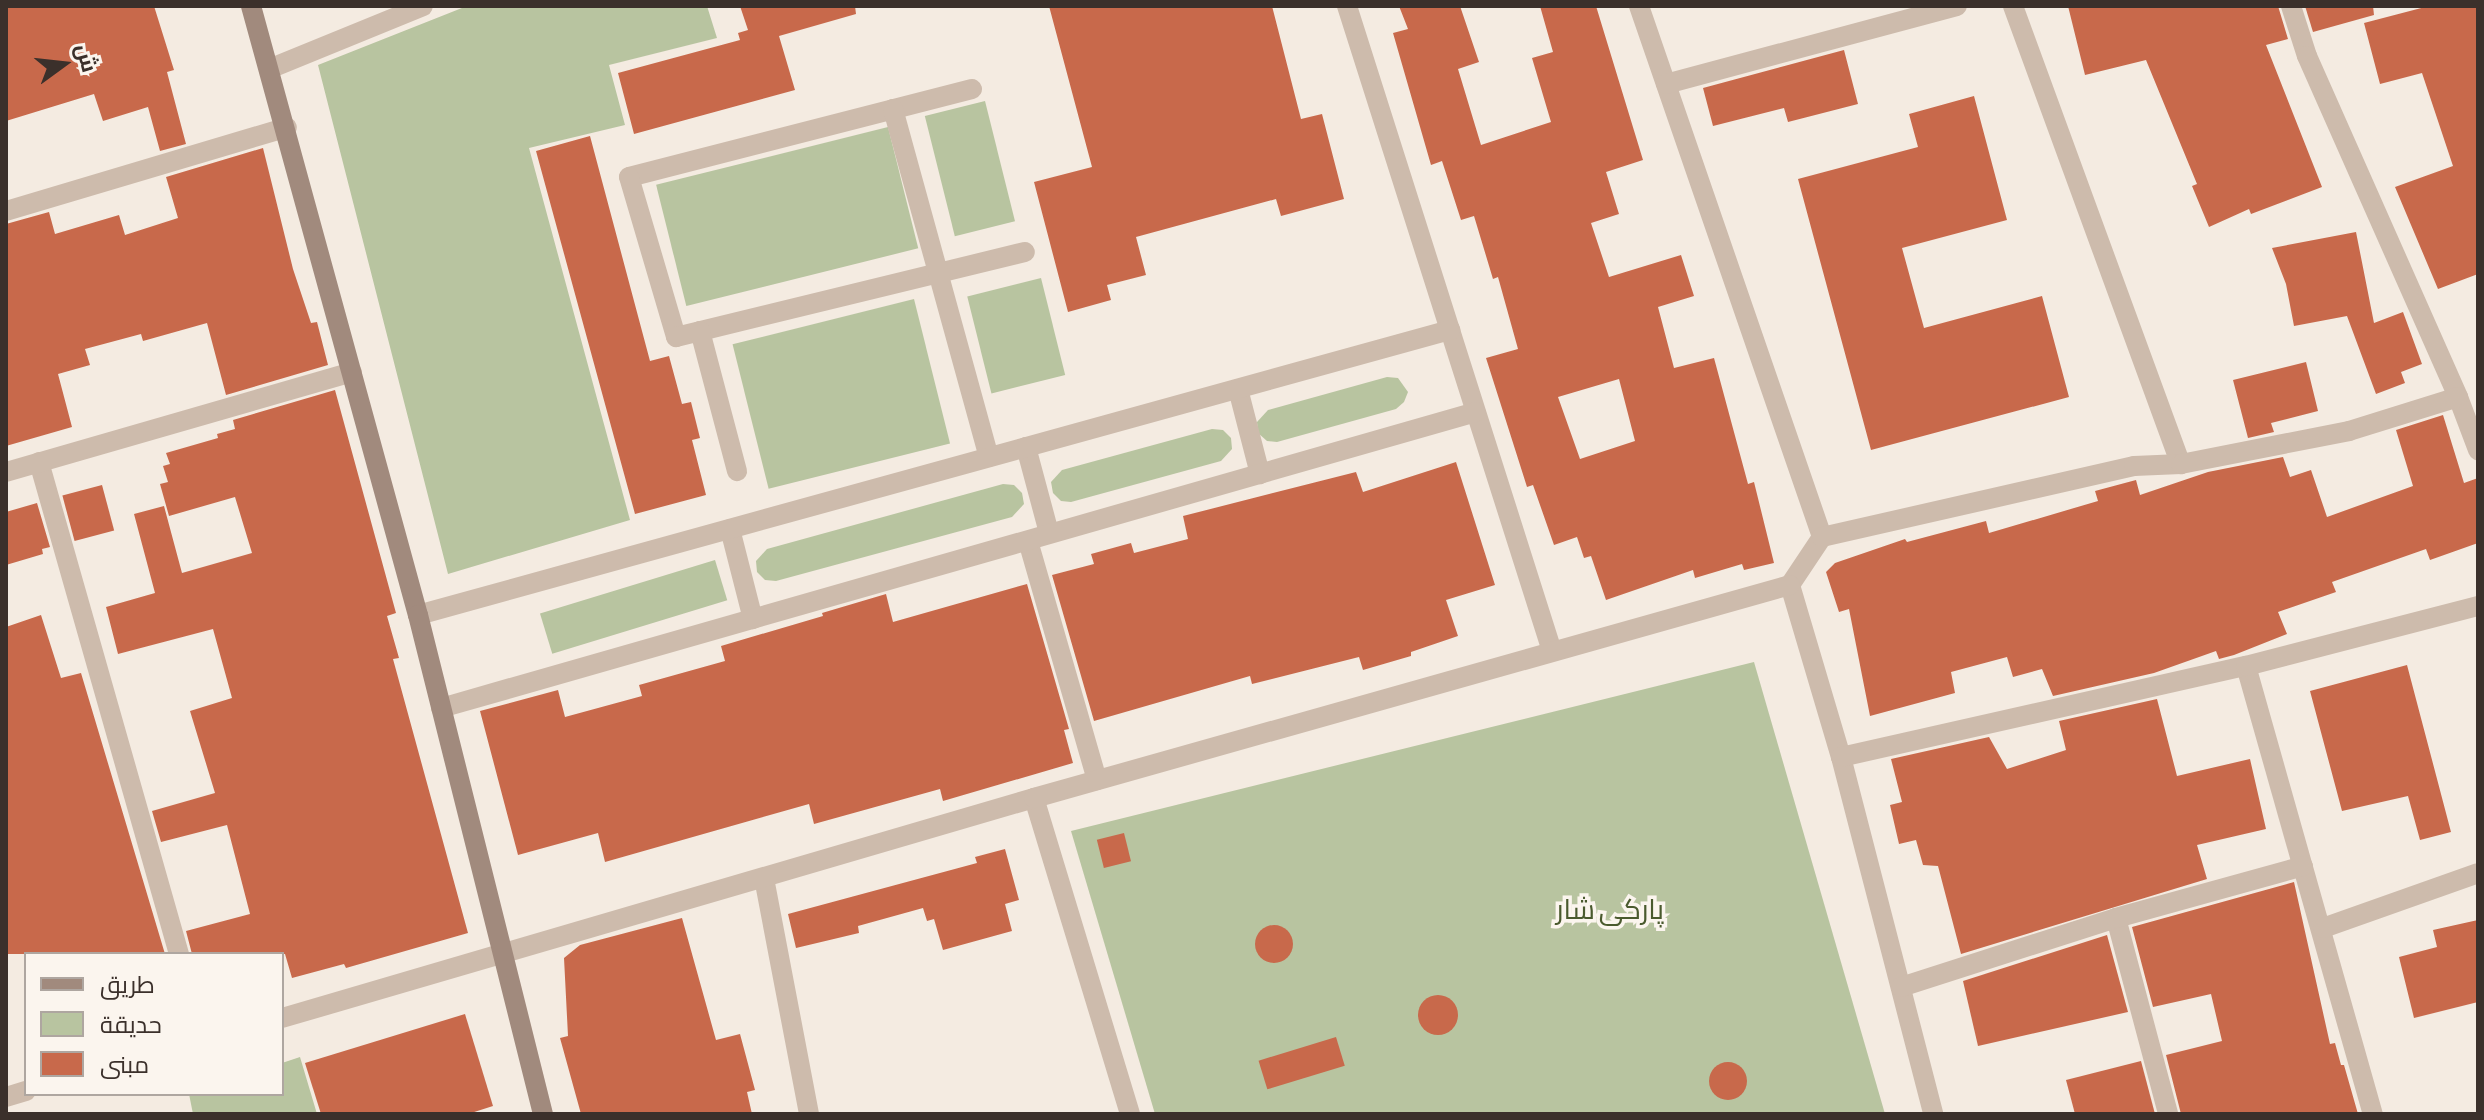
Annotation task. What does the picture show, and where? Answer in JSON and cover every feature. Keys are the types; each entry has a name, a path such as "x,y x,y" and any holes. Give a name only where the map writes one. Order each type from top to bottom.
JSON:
{"street":[{"path":"251,6 287,127 418,615 543,1114"},
{"path":"269,69 423,6"},
{"path":"1347,6 1552,651"},
{"path":"1639,6 1822,537"},
{"path":"1666,84 1957,6"},
{"path":"2013,6 2181,464"},
{"path":"2291,6 2307,56 2458,397 2478,450"},
{"path":"972,89 629,177 676,337 1025,252"},
{"path":"893,109 989,457"},
{"path":"6,211 287,127"},
{"path":"418,615 1450,330"},
{"path":"700,331 737,471"},
{"path":"6,472 352,372"},
{"path":"1238,389 1260,474"},
{"path":"284,1017 1034,798 1790,585 1822,537 2134,466 2181,464 2349,431 2458,397"},
{"path":"441,708 1476,412"},
{"path":"1026,447 1049,533"},
{"path":"39,462 178,952"},
{"path":"730,529 753,619"},
{"path":"1028,541 1097,780"},
{"path":"1790,585 1841,757 1933,1114"},
{"path":"1841,757 2246,666 2478,606"},
{"path":"2246,666 2323,928 2373,1114"},
{"path":"1034,798 1130,1114"},
{"path":"1901,987 2116,918 2303,866"},
{"path":"2323,928 2478,873"},
{"path":"764,878 809,1114"},
{"path":"2116,918 2168,1114"},
{"path":"6,1098 11,1114"}],"green space":[{"path":"467,6 707,6 717,38 609,65 625,125 529,148 630,520 448,574 318,65"},
{"path":"985,101 1015,221 955,236 925,116"},
{"path":"888,127 918,248 686,306 656,185"},
{"path":"1041,278 1065,375 991,393 967,296"},
{"path":"914,299 950,444 769,489 733,344"},
{"path":"1387,377 1398,378 1408,392 1404,402 1396,409 1277,442 1267,441 1258,433 1257,422 1268,410"},
{"path":"1212,429 1223,430 1231,438 1232,449 1221,461 1071,502 1061,501 1053,493 1051,482 1062,470"},
{"path":"1003,484 1014,485 1022,493 1024,504 1012,517 776,581 765,580 757,572 756,561 767,549"},
{"path":"715,560 727,600 552,654 540,614"},
{"name":"پاركى شار","path":"1754,662 1885,1114 1155,1114 1071,831"},
{"path":"300,1057 317,1114 193,1114 189,1096 284,1096 284,1062"}],"building":[{"path":"6,6 154,6 174,70 167,72 186,144 160,151 148,107 103,121 94,94 6,121"},
{"path":"740,6 855,6 856,14 779,36 795,90 634,134 618,73 740,40 738,33 748,30"},
{"path":"1049,6 1272,6 1301,119 1322,114 1344,199 1281,216 1276,199 1136,237 1146,275 1107,285 1111,300 1068,312 1034,182 1092,167"},
{"path":"1399,6 1460,6 1479,62 1458,69 1481,145 1551,122 1532,58 1553,52 1540,6 1596,6 1643,160 1606,172 1619,214 1591,223 1609,277 1681,255 1694,296 1658,307 1674,368 1714,358 1748,484 1754,482 1774,563 1744,570 1742,564 1695,578 1693,570 1606,600 1591,556 1584,558 1577,537 1554,545 1533,485 1527,487 1486,358 1518,349 1498,277 1493,279 1474,216 1461,220 1442,161 1431,165 1393,33 1408,29","holes":["1619,379 1635,441 1580,459 1558,397"]},
{"path":"2068,6 2278,6 2288,39 2266,45 2322,187 2251,214 2249,209 2209,227 2192,186 2197,184 2146,60 2085,75"},
{"path":"2305,6 2373,6 2374,15 2313,32"},
{"path":"2429,6 2478,6 2478,274 2438,289 2395,187 2453,166 2422,73 2380,84 2364,23"},
{"path":"1844,50 1858,104 1788,122 1784,108 1713,126 1703,88"},
{"path":"1974,96 2007,220 1902,248 1924,328 2042,296 2069,397 1871,450 1798,179 1918,147 1909,114"},
{"path":"590,136 650,361 669,356 682,404 691,402 700,438 692,440 706,495 635,514 536,151"},
{"path":"263,148 293,269 311,323 317,322 328,365 226,395 207,323 143,341 141,334 85,349 90,365 58,374 72,427 6,446 6,224 49,212 55,234 119,215 125,235 178,218 166,177"},
{"path":"2356,232 2374,323 2403,312 2422,364 2401,372 2405,383 2376,394 2347,316 2294,326 2286,284 2272,248"},
{"path":"2306,362 2318,411 2271,423 2274,432 2248,438 2233,380"},
{"path":"335,390 396,613 387,616 399,658 393,659 468,933 346,968 344,964 292,978 284,952 191,952 186,931 250,914 227,825 161,842 152,811 215,793 190,711 232,698 213,629 118,654 106,607 155,593 134,514 164,506 182,573 252,553 235,497 169,516 160,484 168,482 163,466 170,464 166,453 218,438 217,434 235,429 233,420"},
{"path":"2443,415 2464,483 2478,478 2478,543 2430,560 2426,549 2332,582 2336,592 2278,612 2287,634 2234,655 2219,659 2216,651 2154,673 2053,696 2042,669 2013,677 2007,657 1951,672 1955,693 1870,716 1849,609 1839,612 1826,572 1835,563 1905,539 1907,542 1986,521 1989,533 2098,501 2095,491 2136,480 2140,495 2208,472 2283,457 2290,477 2311,470 2327,517 2413,486 2396,430"},
{"path":"1456,462 1495,585 1446,600 1458,636 1411,652 1411,656 1363,670 1359,657 1252,684 1250,676 1094,721 1052,575 1094,564 1091,554 1131,543 1134,553 1188,539 1183,516 1356,472 1363,492"},
{"path":"102,485 114,530 75,541 62,496"},
{"path":"37,503 50,547 42,549 43,554 6,565 6,512"},
{"path":"1027,584 1069,729 1064,730 1073,763 943,801 940,789 814,824 809,804 605,862 598,833 518,855 480,711 558,690 565,717 642,696 639,685 725,661 721,646 886,594 893,622"},
{"path":"41,615 61,678 81,673 164,952 6,954 6,627"},
{"path":"2407,665 2451,832 2420,840 2408,796 2342,811 2310,691"},
{"path":"2157,699 2177,776 2250,759 2266,829 2197,845 2207,879 1961,954 1938,866 1923,865 1916,840 1899,844 1890,805 1902,802 1891,759 1989,737 2007,769 2066,750 2059,721"},
{"path":"1124,833 1131,861 1104,868 1097,840"},
{"path":"1005,849 1019,900 1005,904 1012,931 943,950 934,919 927,921 923,908 858,926 859,933 796,948 788,914 977,863 975,857"},
{"path":"2294,882 2330,1044 2335,1043 2341,1065 2344,1065 2358,1114 2181,1114 2166,1055 2222,1041 2211,994 2153,1007 2132,927"},
{"path":"682,918 716,1040 740,1034 755,1090 747,1092 752,1114 581,1114 560,1038 568,1036 564,958 580,945"},
{"path":"2478,920 2478,1002 2414,1018 2399,957 2437,947 2433,930"},
{"path":"1274,925 1288,930 1293,944 1288,958 1274,963 1260,958 1255,944 1260,930"},
{"path":"2107,935 2128,1012 1978,1046 1963,981"},
{"path":"1438,995 1452,1001 1458,1015 1452,1029 1438,1035 1424,1029 1418,1015 1424,1001"},
{"path":"465,1014 493,1106 468,1114 321,1114 305,1063"},
{"path":"1336,1037 1345,1066 1267,1089 1259,1061"},
{"path":"2141,1061 2155,1114 2075,1114 2066,1080"},
{"path":"1728,1062 1741,1068 1747,1081 1741,1094 1728,1100 1715,1094 1709,1081 1715,1068"}]}
